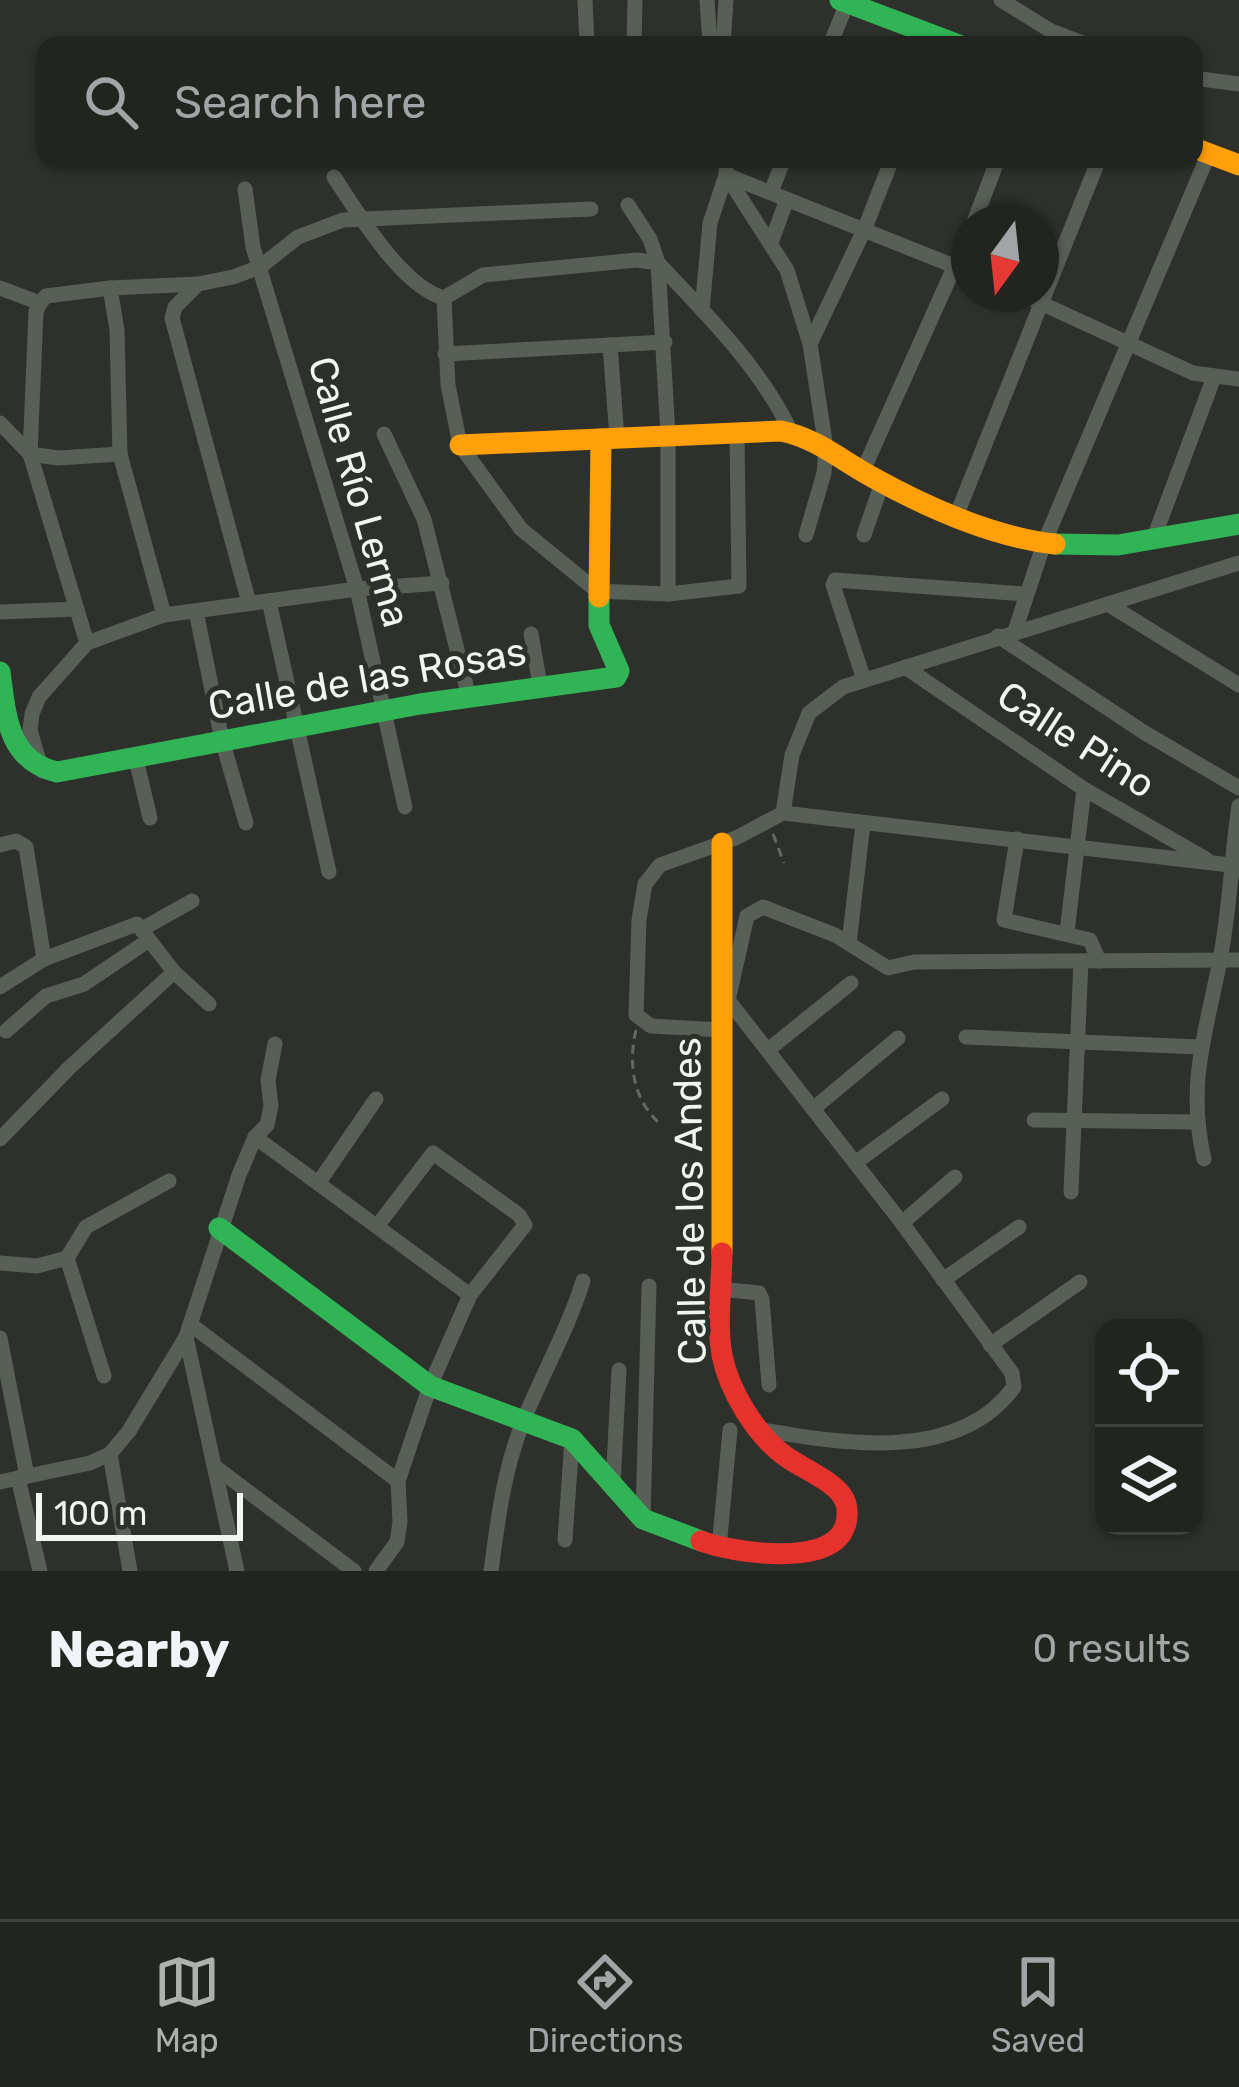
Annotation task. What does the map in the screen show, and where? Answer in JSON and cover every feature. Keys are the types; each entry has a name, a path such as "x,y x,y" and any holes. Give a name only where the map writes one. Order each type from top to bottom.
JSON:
{"street":[{"path":"585,0 587,36"},
{"path":"634,0 634,36"},
{"path":"706,0 709,36"},
{"path":"723,36 726,0"},
{"path":"1001,0 1064,36"},
{"path":"833,36 844,1 931,36"},
{"path":"1203,79 1239,84"},
{"path":"1203,151 1239,166"},
{"path":"702,310 710,223 726,168"},
{"path":"727,168 787,270 811,344 826,448 806,536"},
{"path":"728,168 778,196 951,265"},
{"path":"771,243 783,168"},
{"path":"811,344 888,168"},
{"path":"981,204 995,168"},
{"path":"1059,262 1096,168"},
{"path":"1007,634 1131,344 1195,168"},
{"path":"334,178 380,245 419,286 444,298"},
{"name":"Calle Río Lerma","path":"245,189 248,225 357,589 405,807"},
{"path":"628,205 650,238 658,263 668,435 668,594"},
{"path":"87,644 30,454 35,312 46,296 198,284 260,267 298,237 344,220 591,209"},
{"path":"444,298 483,275 637,260 658,263 776,400 791,432"},
{"path":"198,284 184,295 172,318 249,604"},
{"path":"0,288 40,303"},
{"path":"110,288 117,330 120,454 164,615"},
{"path":"865,536 872,478 951,297"},
{"path":"444,298 452,420 460,445 521,529 597,591 668,594 739,586 737,434"},
{"path":"1059,310 1193,373 1237,374"},
{"path":"957,514 1039,312"},
{"path":"445,355 665,342"},
{"path":"597,591 609,438 610,345"},
{"path":"1153,540 1214,377"},
{"path":"0,423 30,454 58,458 120,454"},
{"path":"460,445 791,432 807,436 872,478 957,514 1044,543 1099,546 1239,524"},
{"path":"385,434 424,518 469,698"},
{"path":"1228,866 1078,845 776,817 809,713 843,687 1239,562"},
{"path":"864,680 832,585 835,580 1026,594"},
{"path":"42,771 30,730 32,714 39,697 87,644 140,620 164,615 357,589 442,583"},
{"name":"Calle de las Rosas","path":"42,771 540,685 616,677 620,671 599,626 597,591"},
{"path":"268,601 329,872"},
{"path":"1108,604 1239,685"},
{"path":"0,612 76,609"},
{"path":"196,610 222,740 246,823"},
{"path":"531,634 540,685"},
{"path":"1007,634 1145,733 1239,788"},
{"name":"Calle Pino","path":"905,667 1084,789 1228,866"},
{"path":"0,672 12,743 24,760 42,771"},
{"path":"135,755 150,818"},
{"path":"1067,932 1084,789"},
{"path":"1204,1159 1196,1122 1199,1047 1220,962 1228,866 1239,806"},
{"name":"Calle de los Andes","path":"641,1022 636,1015 636,991 645,884 660,865 681,854 722,843 776,817"},
{"path":"849,944 863,824"},
{"path":"1017,839 1004,920 1090,940 1100,962"},
{"path":"0,845 16,841 26,847 44,959"},
{"name":"Calle de los Andes","path":"219,1228 430,1386 572,1439 643,1519 719,1548 812,1554 833,1546 845,1528 843,1495 754,1429 722,1356 722,843"},
{"path":"6,1031 46,996 84,984 143,931 192,901"},
{"path":"754,1429 826,1441 907,1443 945,1434 993,1414 1014,1387 1012,1373 902,1223 725,995 747,916 755,908 763,907 849,944 888,968 914,962 1239,960"},
{"path":"0,987 44,959 143,931"},
{"path":"143,931 174,972 209,1004"},
{"path":"1071,1192 1081,961"},
{"path":"0,1139 174,972"},
{"path":"768,1050 851,983"},
{"path":"641,1022 722,1030"},
{"path":"966,1037 1199,1047"},
{"path":"813,1109 898,1038"},
{"path":"0,1482 91,1463 110,1454 129,1431 188,1331 219,1228 255,1137 267,1125 274,1044"},
{"path":"319,1182 376,1099"},
{"path":"855,1163 942,1099"},
{"path":"1034,1120 1196,1122"},
{"path":"255,1137 470,1295"},
{"path":"376,1571 397,1543 398,1481 430,1386 470,1295 525,1225 519,1215 433,1153 378,1226"},
{"path":"902,1223 955,1178"},
{"path":"0,1263 37,1266 67,1258 86,1227 169,1181"},
{"path":"944,1280 1019,1227"},
{"path":"67,1258 104,1376"},
{"path":"491,1571 501,1496 524,1419 569,1326 583,1281"},
{"path":"990,1345 1079,1282"},
{"path":"643,1519 650,1286"},
{"path":"720,1289 758,1293 762,1299 770,1385"},
{"path":"188,1331 237,1571"},
{"path":"188,1331 398,1481"},
{"path":"0,1338 40,1571"},
{"path":"613,1485 619,1370"},
{"path":"719,1548 730,1430"},
{"path":"566,1540 572,1439"},
{"path":"110,1454 130,1571"},
{"path":"214,1466 354,1571"}],"path":[{"path":"776,817 784,863"},
{"path":"641,1022 633,1047 638,1099 658,1122"}],"traffic: fast":[{"path":"840,0 935,36"},
{"path":"1055,544 1118,545 1239,524"},
{"path":"0,672 12,734 28,757 57,772 420,704 616,677 619,671 599,625 599,597"},
{"path":"219,1228 430,1386 572,1439 643,1519 701,1541"}],"traffic: slow":[{"path":"1203,151 1239,165"},
{"path":"460,445 781,431 817,444 937,510 1008,535 1055,544"},
{"path":"599,597 601,439"},
{"path":"722,843 722,1253"}],"traffic: jam":[{"path":"701,1541 757,1553 802,1552 836,1539 847,1516 840,1492 774,1447 737,1397 720,1343 722,1253"}]}
